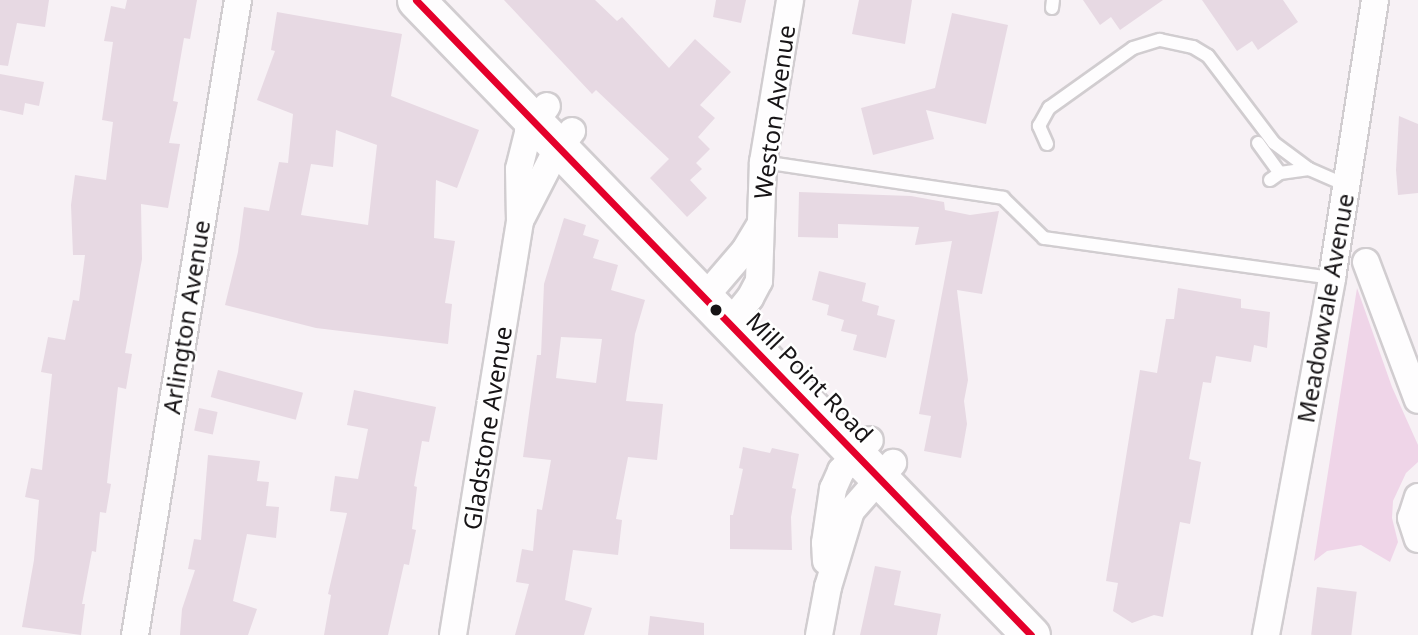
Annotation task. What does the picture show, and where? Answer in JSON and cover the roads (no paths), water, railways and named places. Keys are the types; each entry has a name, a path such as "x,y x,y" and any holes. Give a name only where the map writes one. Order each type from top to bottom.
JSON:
{"main road":[{"name":"Mill Point Road","path":"416,0 553,128 874,459 1056,635"},
{"name":"Mill Point Road","path":"444,0 553,128"},
{"name":"Mill Point Road","path":"874,459 1031,635"}],"street":[{"name":"Arlington Avenue","path":"135,635 237,0"},
{"name":"Weston Avenue","path":"736,316 759,281 763,162 790,0"},
{"name":"Meadowvale Avenue","path":"1269,629 1332,278 1375,0"},
{"name":"Gladstone Avenue","path":"453,635 520,221 553,128"},
{"name":"Weston Avenue","path":"710,290 745,250 760,225"},
{"path":"1366,262 1418,400"},
{"path":"819,635 828,587 851,512 874,459"},
{"path":"1418,497 1411,518 1418,539"}],"lane":[{"path":"1047,144 1039,126 1044,113 1085,88 1147,41 1160,40 1193,47 1217,64 1274,143 1309,169 1346,185"},
{"path":"1258,143 1275,177 1309,169"},
{"path":"763,162 1003,198 1044,238 1332,278"}]}
